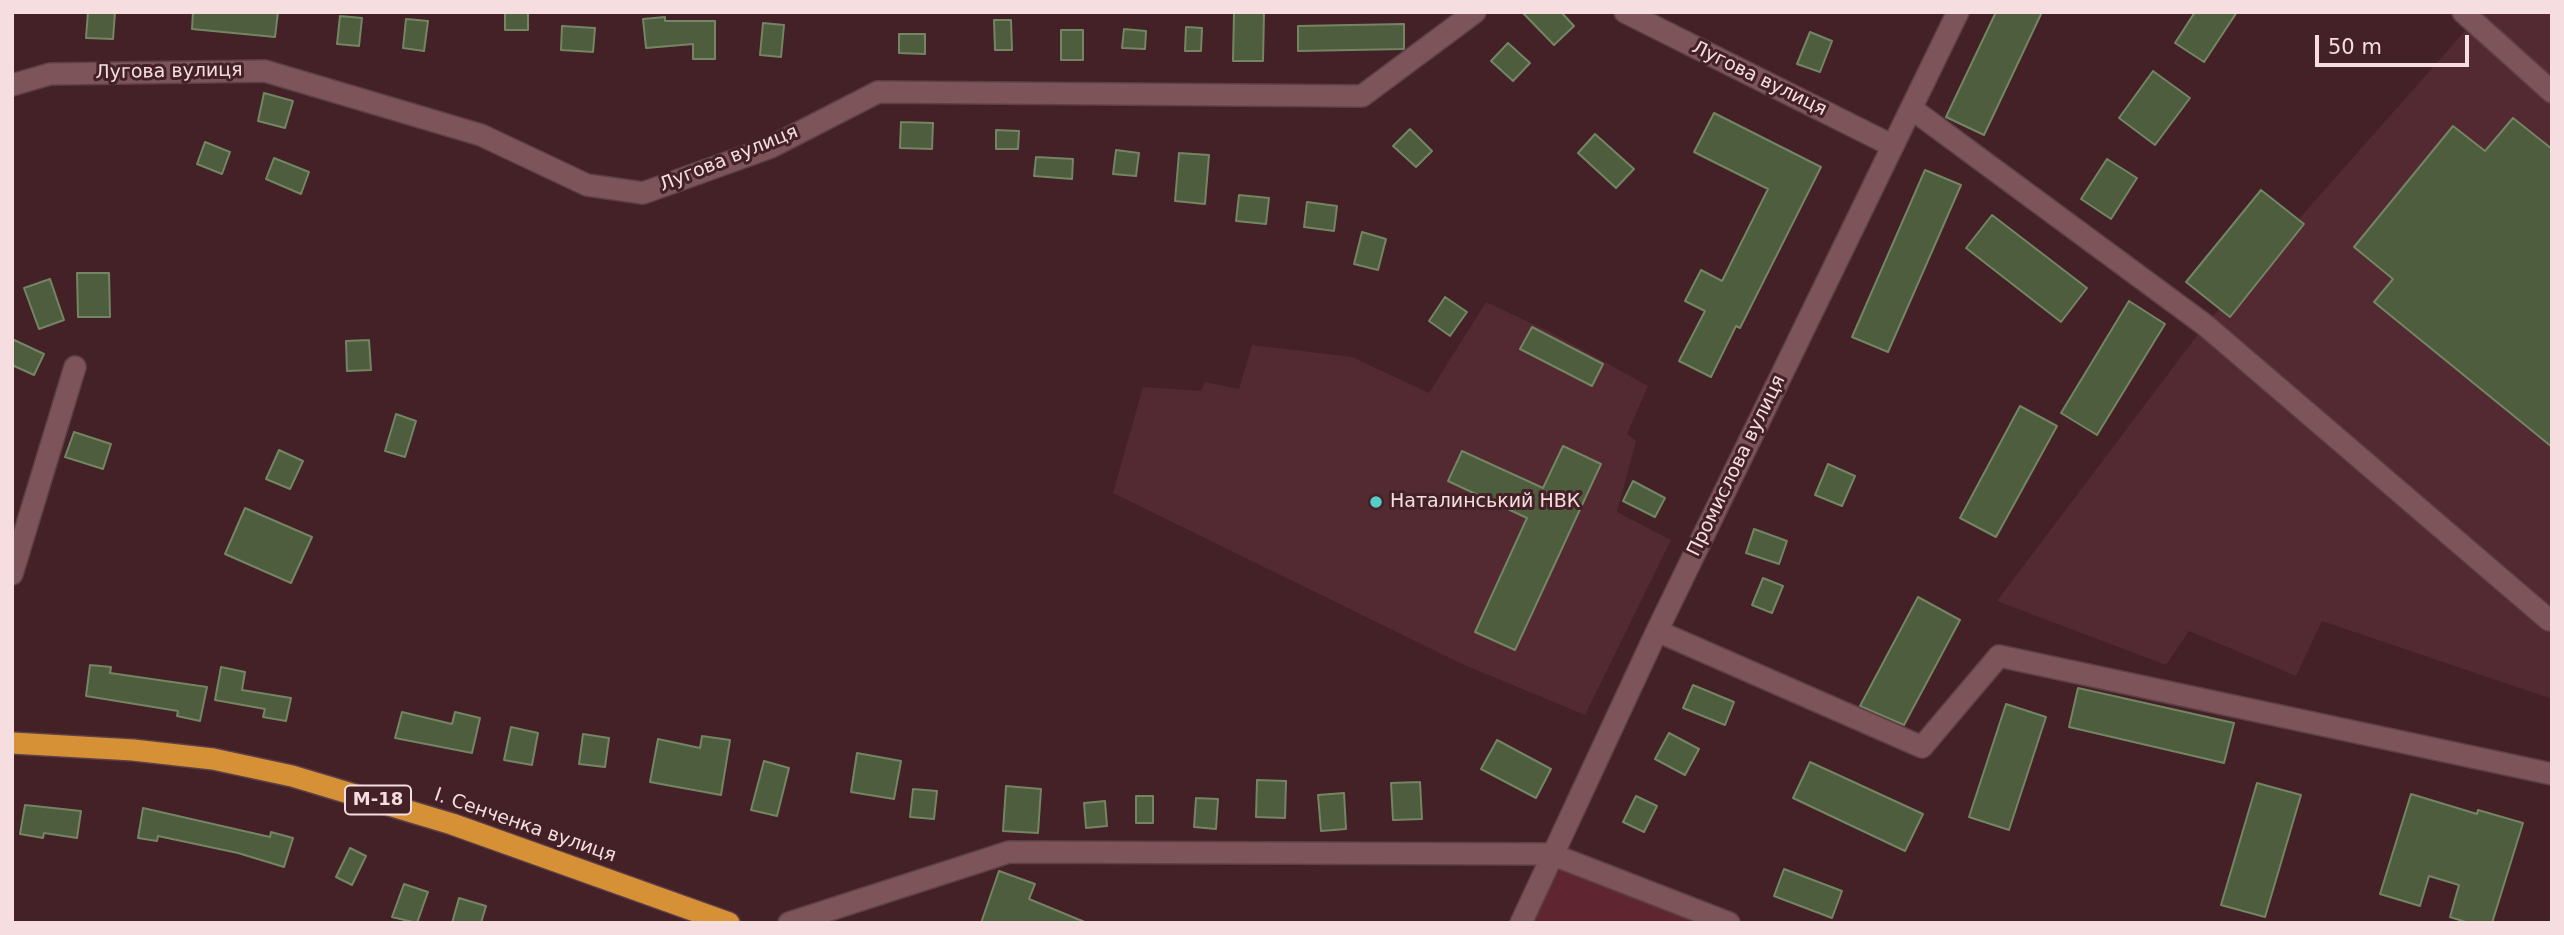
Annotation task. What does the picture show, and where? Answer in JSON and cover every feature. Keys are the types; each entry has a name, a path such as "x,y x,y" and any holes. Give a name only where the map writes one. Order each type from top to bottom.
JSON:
{"highway":[{"name":"І. Сенченка вулиця","path":"12,743 147,751 213,760 292,776 452,824 729,923"}],"street":[{"name":"Лугова вулиця","path":"12,85 50,74 264,71 481,135 587,185 643,193 771,147 878,92 1362,96 1475,12"},
{"name":"Лугова вулиця","path":"1625,12 1893,146"},
{"name":"Промислова вулиця","path":"1521,923 1657,631 1958,12"},
{"path":"2463,12 2552,92"},
{"path":"1912,109 2205,325 2549,620"},
{"path":"12,574 75,367"},
{"path":"1657,631 1922,747 1999,656 2552,774"},
{"path":"789,923 1009,852 1551,854 1729,923"}],"shaded area":[{"path":"2463,12 2552,12 2552,699 2322,621 2296,676 2189,631 2166,665 1997,601 2205,325 2473,22"},
{"name":"Наталинський НВК","path":"1486,302 1550,332 1648,386 1627,434 1636,441 1617,512 1671,540 1585,715 1462,664 1113,493 1143,387 1201,391 1205,382 1239,389 1252,345 1352,357 1429,393"},
{"path":"1551,854 1729,923 1521,923"}],"building":[{"path":"88,12 115,12 113,39 86,38"},
{"path":"193,12 278,12 275,37 192,29"},
{"path":"505,12 528,12 528,30 505,30"},
{"path":"1234,12 1264,12 1263,61 1233,61"},
{"path":"1522,12 1561,12 1574,26 1554,45"},
{"path":"1996,12 2042,12 1984,135 1946,117"},
{"path":"2195,12 2237,12 2204,62 2175,43"},
{"path":"340,16 362,18 359,46 337,44"},
{"path":"665,17 665,21 715,21 715,59 693,59 693,44 646,48 643,19"},
{"path":"406,19 428,21 424,51 403,48"},
{"path":"994,20 1011,20 1012,50 995,50"},
{"path":"763,23 784,25 781,57 760,55"},
{"path":"1404,24 1404,49 1298,51 1298,26"},
{"path":"562,26 595,28 593,52 561,50"},
{"path":"1186,27 1202,28 1201,51 1185,51"},
{"path":"1124,29 1146,31 1145,49 1122,48"},
{"path":"1061,30 1083,30 1083,60 1061,60"},
{"path":"1810,32 1832,41 1820,72 1797,64"},
{"path":"899,34 925,34 925,54 899,53"},
{"path":"1508,43 1530,63 1513,81 1491,61"},
{"path":"2153,71 2190,98 2155,145 2119,118"},
{"path":"264,93 293,101 285,128 258,121"},
{"path":"1714,113 1821,167 1740,328 1736,326 1711,377 1679,361 1705,311 1685,301 1701,270 1722,281 1768,189 1694,152"},
{"path":"2513,118 2552,149 2552,447 2374,302 2393,279 2354,247 2453,126 2485,151"},
{"path":"901,122 933,123 932,149 900,148"},
{"path":"1410,129 1432,151 1416,167 1393,146"},
{"path":"996,130 1019,131 1018,149 996,149"},
{"path":"1595,134 1634,169 1616,188 1578,153"},
{"path":"205,142 230,152 222,174 197,164"},
{"path":"1116,150 1139,153 1136,176 1113,174"},
{"path":"1179,153 1209,155 1205,204 1175,201"},
{"path":"1036,157 1073,159 1072,179 1034,176"},
{"path":"274,158 309,172 301,194 266,179"},
{"path":"2107,159 2137,178 2111,219 2081,199"},
{"path":"1925,170 1961,185 1888,352 1852,337"},
{"path":"2261,190 2304,224 2230,317 2186,282"},
{"path":"1239,195 1269,198 1266,224 1236,221"},
{"path":"1307,202 1337,206 1334,231 1304,227"},
{"path":"1992,215 2087,288 2061,322 1966,248"},
{"path":"1362,232 1386,239 1378,270 1354,264"},
{"path":"77,273 109,273 110,317 78,317"},
{"path":"50,279 64,320 39,329 24,288"},
{"path":"1445,297 1467,312 1450,336 1429,321"},
{"path":"2129,301 2165,324 2097,435 2061,413"},
{"path":"1532,327 1603,364 1592,386 1520,349"},
{"path":"12,339 44,354 34,375 12,365"},
{"path":"369,340 371,370 347,371 346,341"},
{"path":"2020,406 2057,426 1996,537 1960,518"},
{"path":"396,414 416,421 405,457 385,451"},
{"path":"74,432 111,444 103,469 65,457"},
{"path":"1563,446 1601,464 1515,650 1475,632 1527,518 1448,481 1462,451 1543,488"},
{"path":"279,450 303,461 290,489 266,479"},
{"path":"1828,464 1855,476 1842,506 1815,495"},
{"path":"1633,481 1665,498 1655,517 1623,501"},
{"path":"245,508 312,537 291,583 225,554"},
{"path":"1754,529 1787,541 1779,564 1746,553"},
{"path":"1763,578 1783,586 1772,613 1752,605"},
{"path":"1918,597 1960,620 1904,725 1860,706"},
{"path":"90,665 111,667 110,673 207,687 200,721 177,716 178,711 86,696"},
{"path":"221,667 245,672 242,690 291,698 286,721 263,717 265,709 215,700"},
{"path":"1693,685 1734,702 1725,725 1683,708"},
{"path":"2078,688 2234,723 2224,763 2069,727"},
{"path":"2006,704 2046,717 2009,830 1969,817"},
{"path":"402,712 452,724 455,712 480,718 472,753 395,738"},
{"path":"511,727 538,733 532,765 504,760"},
{"path":"1669,733 1699,749 1685,775 1655,759"},
{"path":"583,734 609,738 605,767 579,764"},
{"path":"702,736 730,740 721,795 650,782 658,739 700,748"},
{"path":"1497,740 1551,769 1536,798 1481,769"},
{"path":"857,753 901,761 894,799 851,792"},
{"path":"764,761 789,768 777,816 751,810"},
{"path":"1810,762 1923,814 1905,851 1793,798"},
{"path":"1257,780 1286,781 1285,818 1256,817"},
{"path":"1420,782 1422,819 1393,820 1391,783"},
{"path":"2257,783 2301,795 2265,917 2221,905"},
{"path":"1006,786 1041,789 1038,833 1003,831"},
{"path":"913,789 937,791 934,819 910,817"},
{"path":"1344,793 1346,829 1321,831 1318,795"},
{"path":"2411,794 2477,814 2478,810 2523,823 2492,923 2469,923 2450,917 2459,885 2429,876 2420,906 2380,894"},
{"path":"1136,796 1153,796 1153,823 1136,823"},
{"path":"1636,796 1657,806 1644,832 1623,822"},
{"path":"1196,798 1218,799 1216,829 1194,827"},
{"path":"1105,801 1107,826 1086,828 1084,803"},
{"path":"25,805 81,811 77,838 44,833 43,838 20,834"},
{"path":"143,808 270,837 271,832 293,838 284,867 238,853 158,836 157,841 138,838"},
{"path":"350,848 366,856 352,885 336,877"},
{"path":"1784,869 1842,891 1832,918 1774,896"},
{"path":"999,871 1035,884 1029,899 1087,923 981,923"},
{"path":"404,884 428,892 417,923 392,917"},
{"path":"459,898 486,906 481,923 452,923"}],"place":[{"name":"Наталинський НВК","path":"1376,502"}]}
